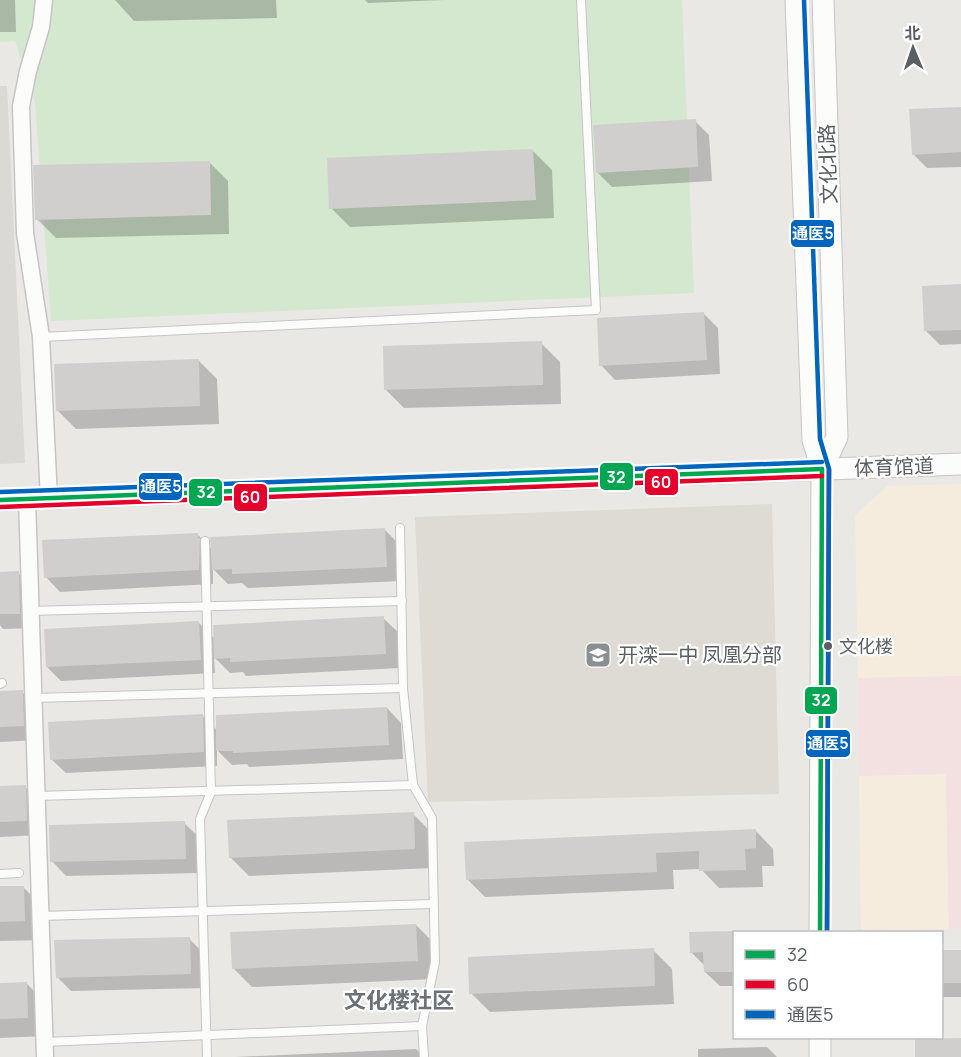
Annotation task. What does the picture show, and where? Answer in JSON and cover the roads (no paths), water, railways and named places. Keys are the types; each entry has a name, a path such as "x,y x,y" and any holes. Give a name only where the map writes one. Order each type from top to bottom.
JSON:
{"street":[{"path":"44,0 41,27 28,71 21,106 25,233 41,337 49,498"},
{"name":"文化北路","path":"796,0 813,440 822,469 820,931"},
{"name":"文化北路","path":"822,469 837,437 823,0"},
{"name":"体育馆道","path":"0,500 961,464"},
{"path":"27,499 45,1050"},
{"path":"820,1039 820,1057"}],"lane":[{"path":"41,337 596,310 581,0"},
{"path":"399,528 403,688 413,785 432,818 435,962 422,1026 424,1057"},
{"path":"205,541 211,792 200,819 207,1057"},
{"path":"30,611 402,601"},
{"path":"33,698 403,688"},
{"path":"36,795 413,785"},
{"path":"0,874 19,873"},
{"path":"41,916 433,904"},
{"path":"45,1050 205,1035 422,1026"}],"place":[{"name":"文化楼","path":"828,646"},
{"name":"开滦一中 凤凰分部","path":"598,655"}],"district":[{"name":"文化楼社区","path":"399,1000"}]}
